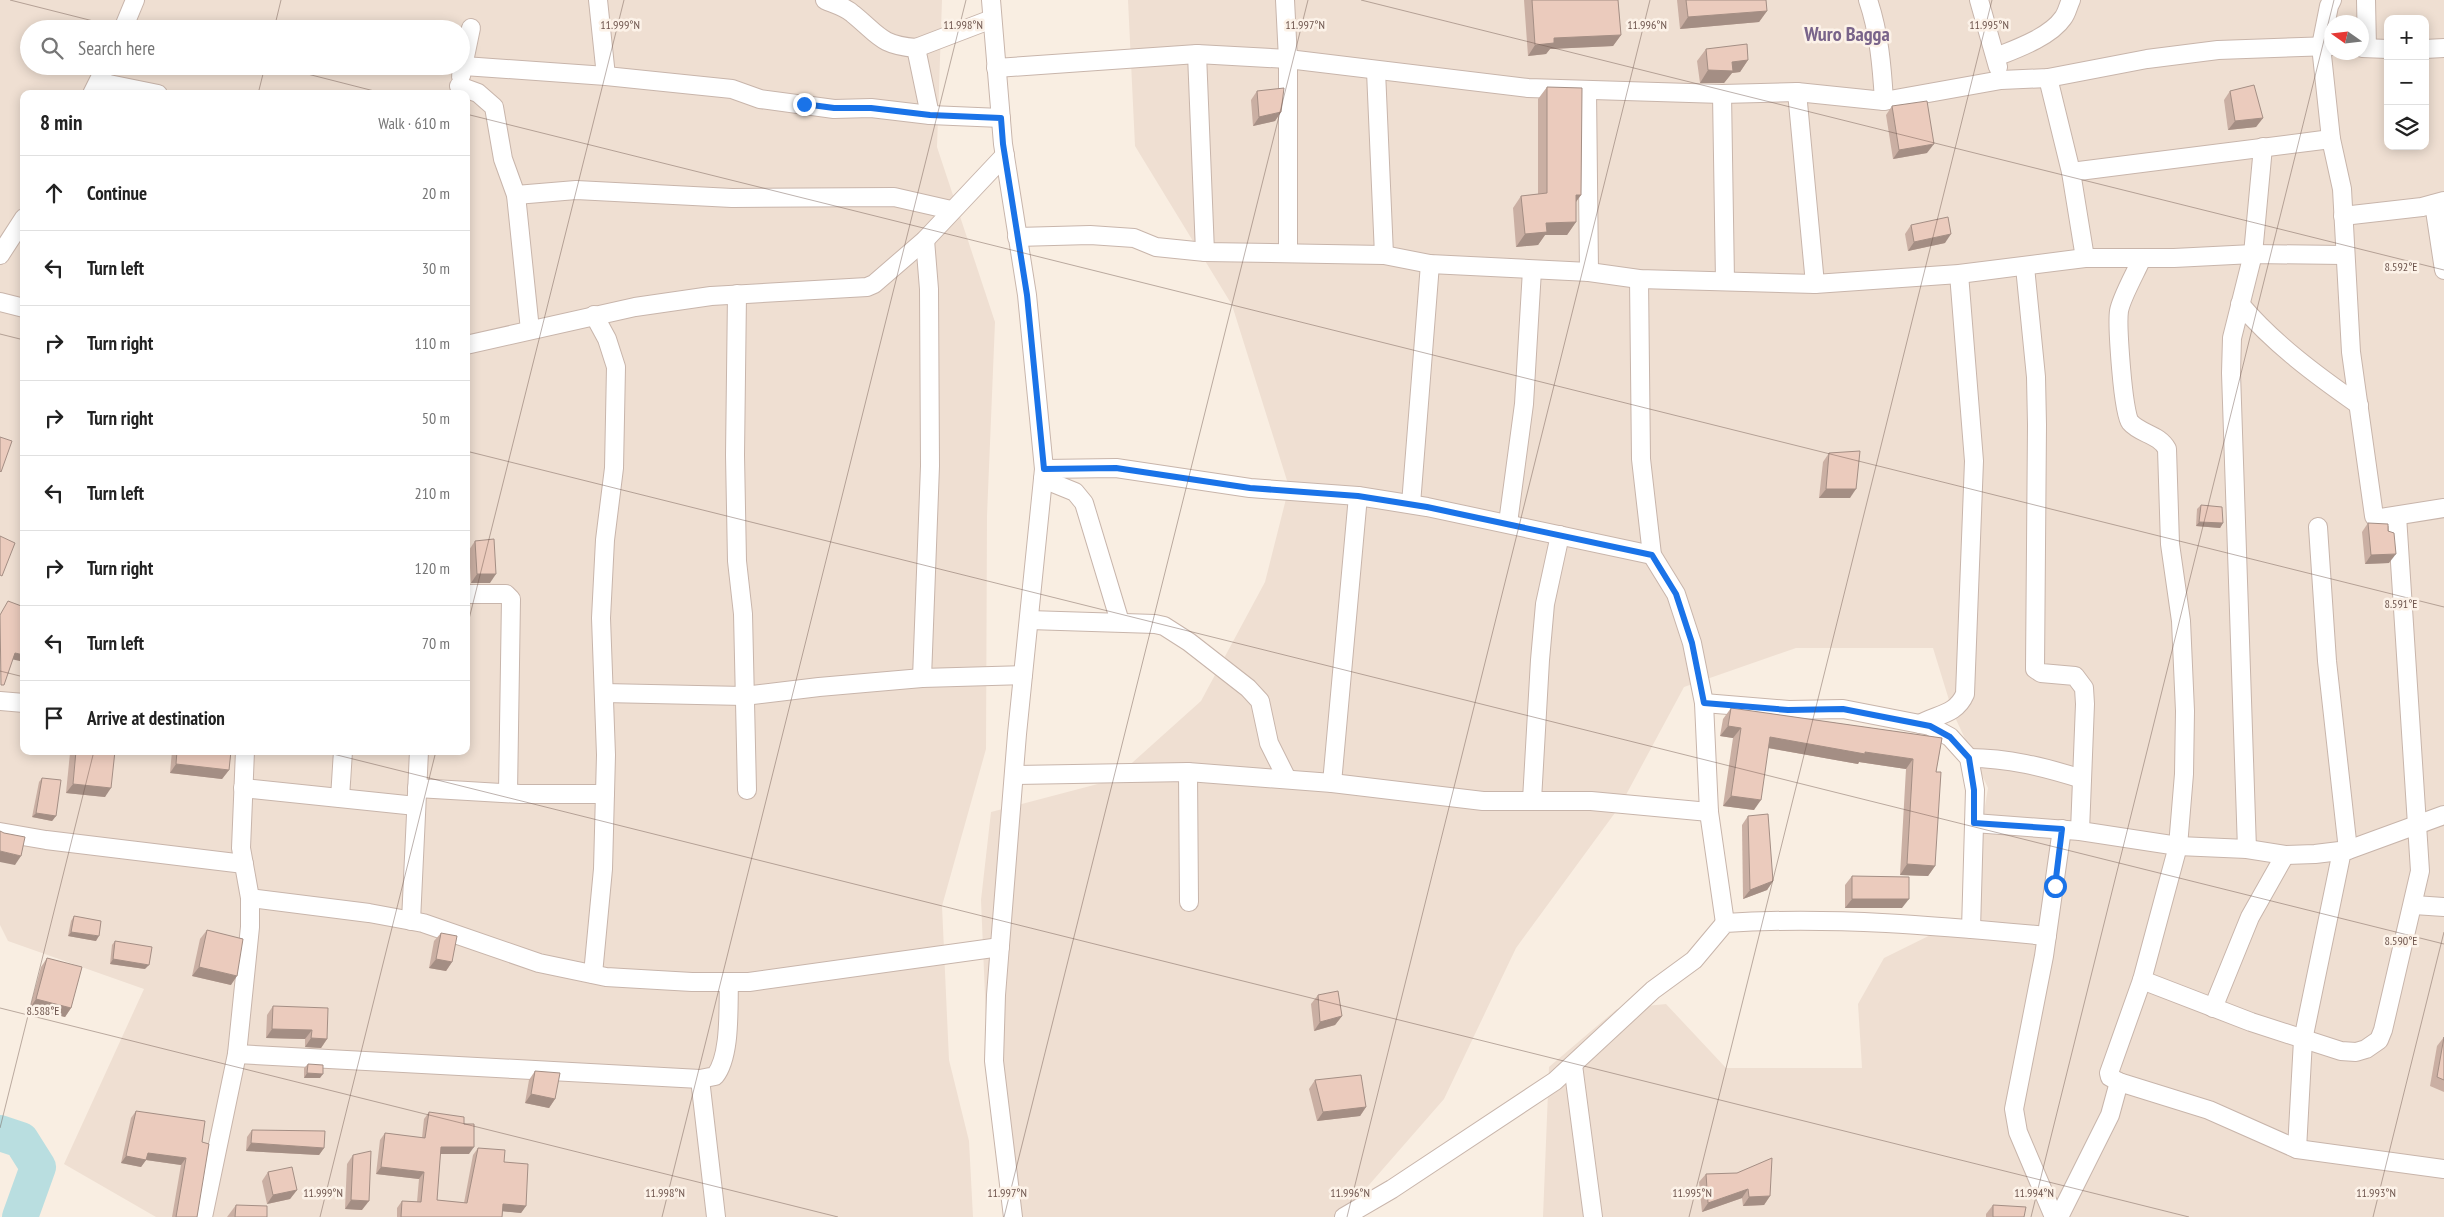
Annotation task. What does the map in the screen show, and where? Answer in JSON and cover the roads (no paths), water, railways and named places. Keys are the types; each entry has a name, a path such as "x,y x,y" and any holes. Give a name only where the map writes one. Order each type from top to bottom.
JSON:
{"street":[{"path":"127,20 135,0"},
{"path":"598,0 606,76"},
{"path":"825,0 852,12 882,40 891,45 916,48 992,18"},
{"path":"991,0 1005,155 1027,295 1044,474 1023,675 996,994 994,1061 1013,1217"},
{"path":"1285,0 1288,59 1288,253"},
{"path":"1868,0 1874,16 1881,59 1884,101"},
{"path":"1979,0 2001,80"},
{"path":"1996,57 2022,47 2044,34 2063,18 2071,0"},
{"path":"2328,15 2332,0"},
{"path":"2365,15 2366,0"},
{"path":"470,33 471,28"},
{"path":"996,68 1197,54 1288,59 1528,88 1722,94 1797,92 1884,101 2001,80 2048,78 2146,59 2200,52 2324,46"},
{"path":"916,48 930,115"},
{"path":"2369,48 2384,49"},
{"path":"2429,49 2444,48"},
{"path":"1197,54 1205,252"},
{"path":"2327,60 2331,139 2342,189 2344,254 2351,352 2374,516 2381,518 2444,508"},
{"path":"470,66 606,76 732,89 760,99 834,108 871,108 930,115 1001,118"},
{"path":"1376,71 1384,255"},
{"path":"458,90 462,75"},
{"path":"2048,78 2071,172 2085,258"},
{"path":"99,81 140,90"},
{"path":"1587,90 1589,272"},
{"path":"470,92 478,93 494,107 503,159 516,196 530,330"},
{"path":"1797,92 1815,284"},
{"path":"1722,94 1725,281"},
{"path":"2071,172 2331,139"},
{"path":"2248,849 2231,373 2232,338 2253,254 2263,147"},
{"path":"470,345 635,307 711,296 868,287 874,284 925,240 951,210 1005,155"},
{"path":"516,196 576,190 732,198 894,197 951,210"},
{"path":"2343,216 2439,202 2444,270"},
{"path":"0,255 20,224"},
{"path":"1017,237 1090,235 1134,238 1156,247 1205,252 1384,255 1430,264 1589,272 1639,280 1815,284 1959,274 2085,258 2344,254"},
{"path":"922,678 930,466 929,289 925,240"},
{"path":"2142,258 2120,311 2122,376 2126,415 2139,429 2164,443 2166,449 2170,544 2181,621 2185,711 2184,774 2178,846 2142,980 2109,1073 2112,1079 2119,1082 2210,1110 2257,1133 2297,1149 2444,1169"},
{"path":"1411,504 1430,264"},
{"path":"2025,267 2036,377 2035,669 2041,673 2075,676 2084,688 2080,831"},
{"path":"1508,524 1524,404 1532,270"},
{"path":"1920,724 1932,716 1949,712 1956,708 1965,694 1974,461 1959,274"},
{"path":"1639,280 1641,459 1652,555 1676,594 1692,643 1704,703 1709,812 1725,923"},
{"path":"737,294 735,454 737,561 743,614 747,790"},
{"path":"0,302 20,307"},
{"path":"2240,304 2261,329 2288,352 2359,405"},
{"path":"593,974 603,869 605,794 602,618 605,540 614,468 616,367 607,338 594,316"},
{"path":"1075,492 1099,468"},
{"path":"1044,474 1116,468 1250,488 1358,496 1411,504 1652,555"},
{"path":"1044,474 1075,492 1084,503 1120,622"},
{"path":"1332,783 1358,496"},
{"path":"2142,980 2213,1008 2341,1051 2356,1052 2366,1049 2378,1040 2383,1030 2414,905 2420,872 2397,516"},
{"path":"2297,1149 2304,1040 2345,851 2327,661 2318,527"},
{"path":"1532,800 1544,613 1560,535"},
{"path":"470,594 506,594 510,599 508,793"},
{"path":"1029,620 1120,622 1164,626 1248,688 1260,701 1269,743 1287,779"},
{"path":"604,693 744,696 820,686 922,678 1023,675"},
{"path":"0,701 20,703"},
{"path":"1704,703 1788,710 1843,709 1930,726 1950,737 1969,758 1974,790 1971,929"},
{"path":"204,1217 238,1054 250,927 250,898 241,848 245,755"},
{"path":"340,798 343,755"},
{"path":"411,921 419,755"},
{"path":"1969,758 2023,763 2082,779"},
{"path":"1015,775 1188,772 1332,783 1483,800 1591,801 1709,812"},
{"path":"1188,772 1189,902"},
{"path":"243,788 416,806"},
{"path":"417,788 508,793 605,794"},
{"path":"1974,823 2062,829 2178,846 2248,849 2285,854 2345,851 2418,823 2444,816"},
{"path":"2054,1217 2018,1132 2014,1109 2047,936 2062,829"},
{"path":"0,832 46,840 244,864"},
{"path":"2213,1008 2250,917 2285,854"},
{"path":"250,898 423,923 539,963 593,974 692,982 730,982 800,976 1000,947"},
{"path":"2414,905 2444,907"},
{"path":"1344,1217 1392,1189 1554,1081 1652,990 1694,960 1725,923 1778,920 1844,920 2047,936"},
{"path":"238,1054 700,1079 715,1076 721,1068 724,1056 730,982"},
{"path":"1574,1064 1593,1217"},
{"path":"700,1079 716,1217"},
{"path":"2059,1217 2110,1115 2119,1082"}],"waterway":[{"path":"0,1133 21,1140 38,1167 20,1217"}],"district":[{"name":"Wuro Bagga","path":"1847,34"}]}
